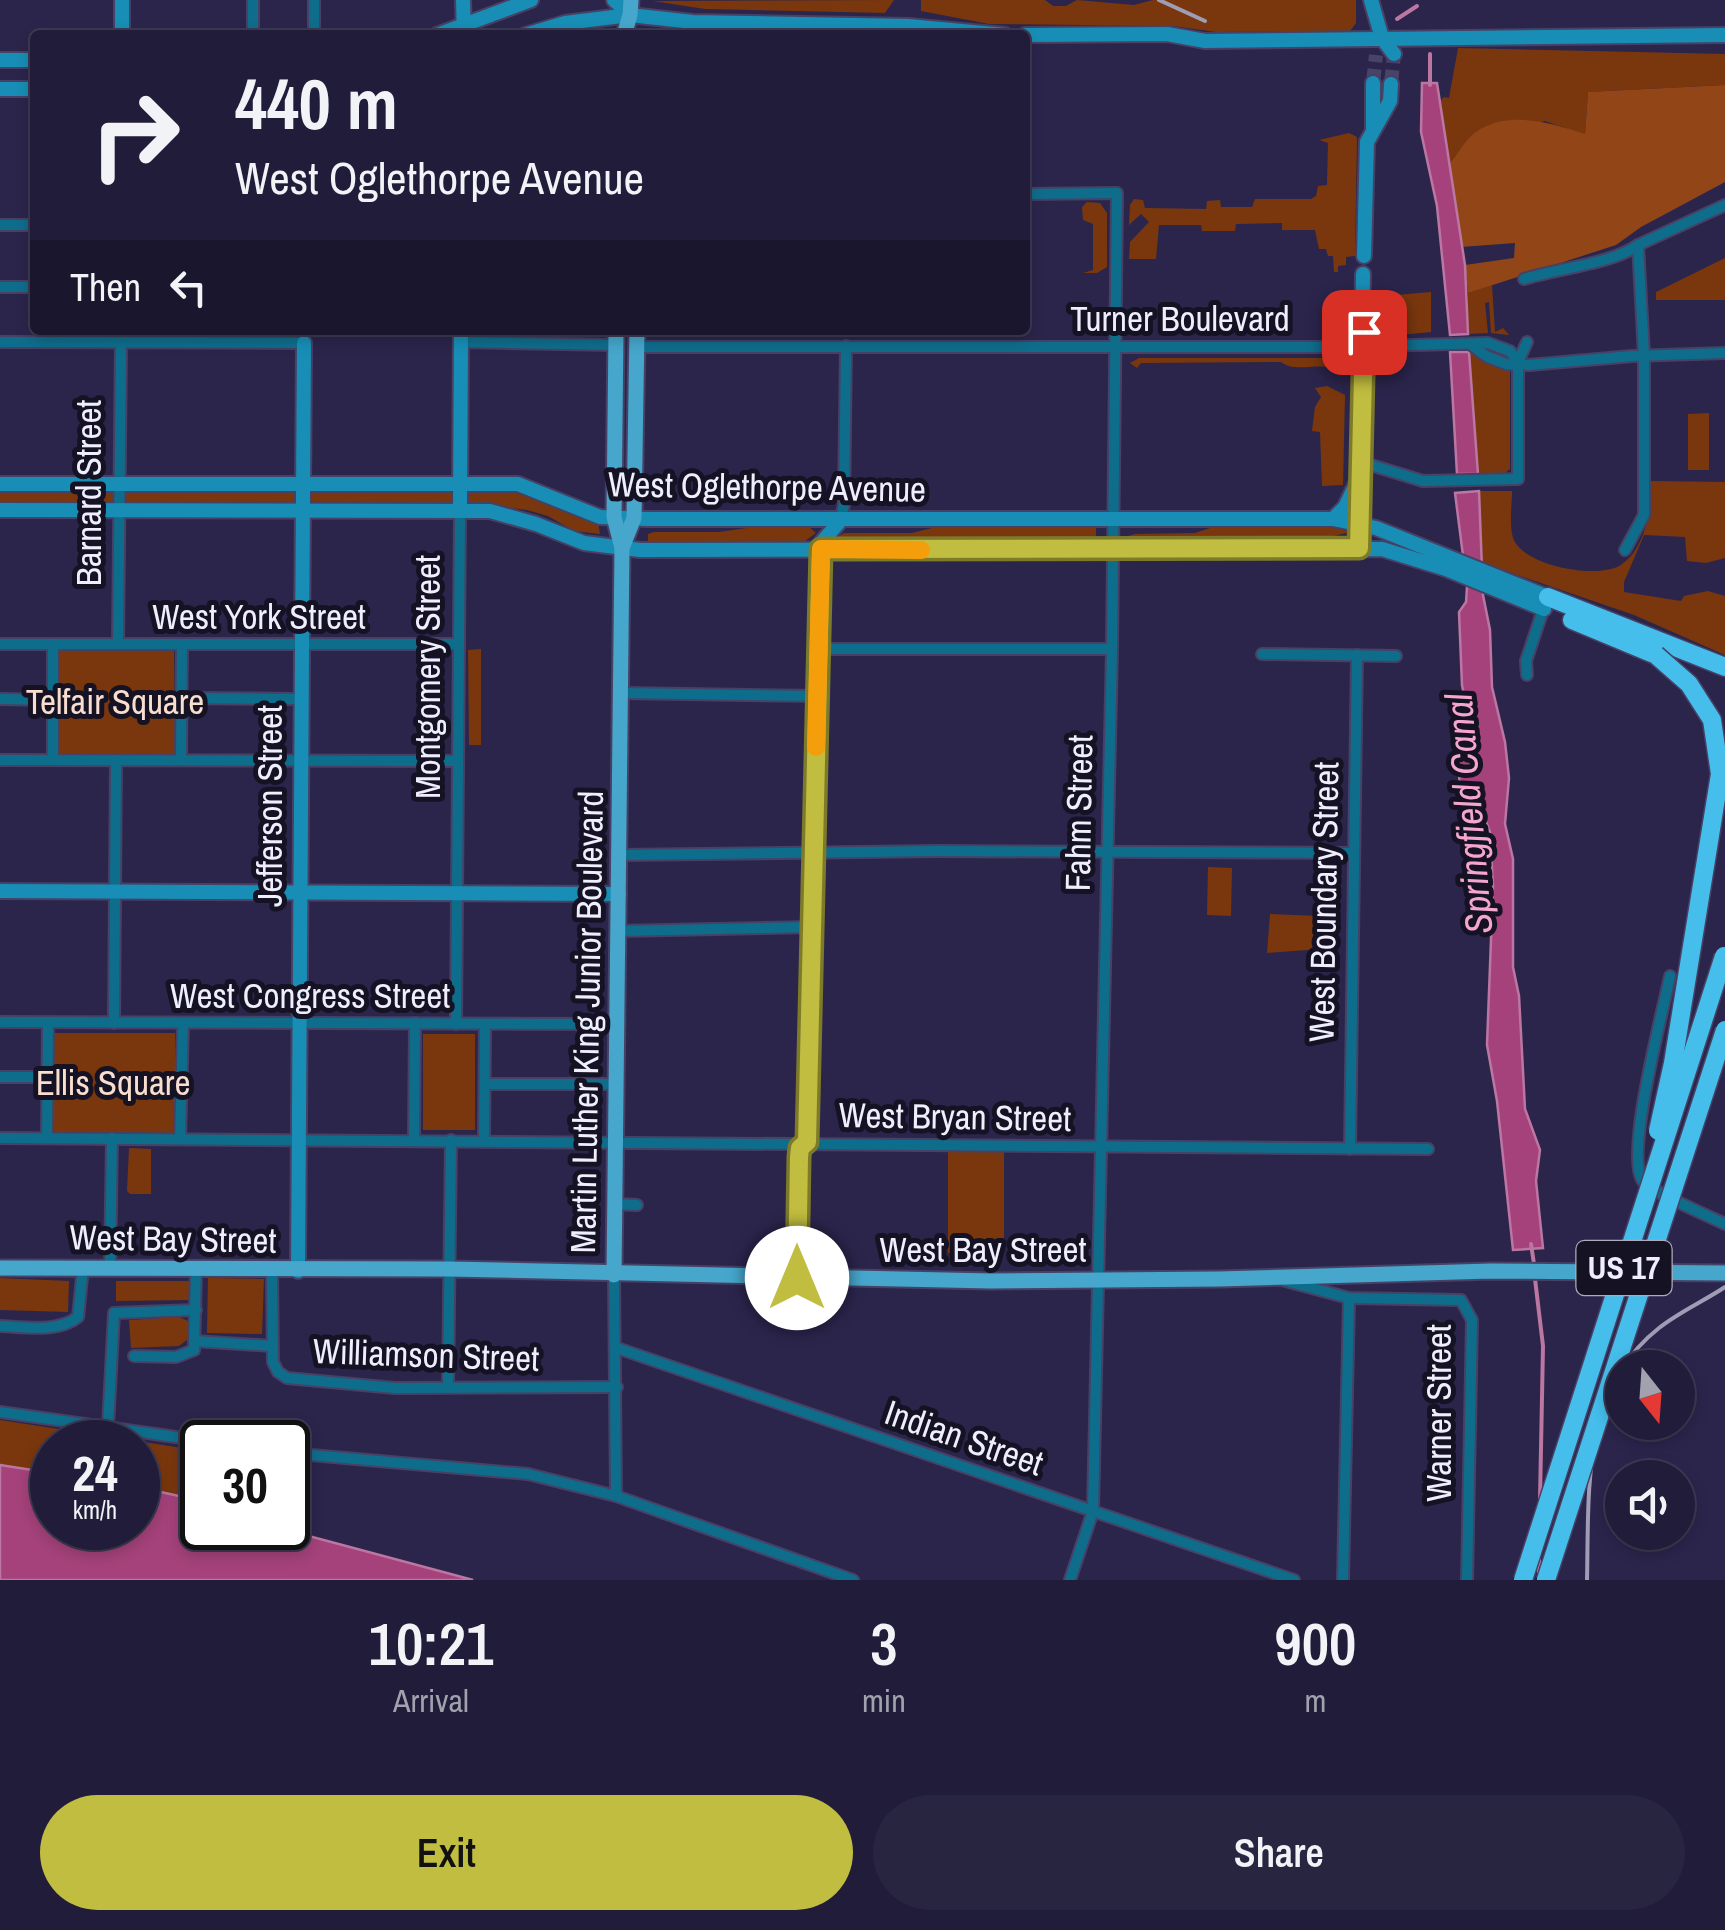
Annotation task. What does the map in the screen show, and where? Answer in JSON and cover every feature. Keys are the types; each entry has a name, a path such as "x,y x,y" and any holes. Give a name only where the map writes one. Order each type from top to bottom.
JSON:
{"highway":[{"path":"1537,599 1656,655 1689,684 1712,720 1720,774 1645,1203"},
{"path":"1537,599 1725,667"},
{"name":"US 17","path":"1523,1580 1725,954"},
{"name":"US 17","path":"1546,1580 1725,1030"}],"main road":[{"path":"122,0 122,30"},
{"path":"463,0 464,30 531,0"},
{"path":"614,0 631,8 693,22 952,30"},
{"path":"1371,0 1382,38 1394,54"},
{"path":"542,30 631,8"},
{"path":"1030,35 1168,34 1205,41 1725,35"},
{"path":"1376,55 1382,38"},
{"path":"0,60 30,60"},
{"path":"1364,256 1365,159 1372,127 1373,83"},
{"path":"1372,127 1390,101 1391,84"},
{"path":"0,89 30,89"},
{"path":"1359,548 1364,274"},
{"name":"Montgomery Street","path":"460,510 461,336"},
{"name":"Martin Luther King Junior Boulevard","path":"614,1274 622,693 622,548 614,518 616,338"},
{"name":"Martin Luther King Junior Boulevard","path":"622,548 634,518 637,338"},
{"name":"Jefferson Street","path":"298,1271 304,342"},
{"path":"1333,520 1344,507 1361,468"},
{"name":"West Oglethorpe Avenue","path":"0,484 518,484 588,514 614,518 1333,520 1360,525 1445,562"},
{"name":"West Oglethorpe Avenue","path":"0,510 490,511 584,543 622,548 1359,548 1445,562"},
{"path":"821,549 830,530 841,520"},
{"path":"1445,562 1537,599"},
{"path":"0,891 620,894"},
{"name":"West Bay Street","path":"0,1268 449,1269 797,1278 1099,1280 1492,1271 1725,1273"}],"street":[{"path":"253,0 253,30"},
{"path":"314,0 314,30"},
{"name":"Fahm Street","path":"1030,194 1117,193 1112,649 1093,1511 1070,1580"},
{"path":"1524,280 1558,268 1622,257 1638,245 1725,205"},
{"path":"0,225 30,225"},
{"path":"1625,550 1644,516 1644,356 1638,245"},
{"path":"0,287 30,287"},
{"path":"0,342 62,336 122,342 183,336 304,342"},
{"path":"461,336 616,338"},
{"name":"Turner Boulevard","path":"637,338 846,346 1470,344 1506,364 1518,362"},
{"name":"Barnard Street","path":"118,644 122,342"},
{"path":"1361,468 1402,477 1518,480 1518,362 1527,342"},
{"path":"841,520 846,346"},
{"path":"1518,362 1530,365 1725,354"},
{"name":"Montgomery Street","path":"456,1024 460,510"},
{"path":"797,1278 799,1157 800,1148 807,1142 821,549"},
{"path":"1527,675 1537,599"},
{"name":"West York Street","path":"0,644 458,644"},
{"path":"52,760 53,644"},
{"path":"181,760 182,644"},
{"path":"819,648 1112,649"},
{"path":"1262,654 1396,656"},
{"name":"West Boundary Street","path":"1350,1149 1358,655"},
{"path":"622,693 817,696"},
{"path":"181,698 301,699"},
{"path":"0,699 53,700"},
{"path":"0,760 458,760"},
{"path":"114,1022 116,760"},
{"path":"620,855 1354,852"},
{"path":"619,932 812,927"},
{"path":"1670,976 1638,1136 1636,1166 1644,1183 1725,1224"},
{"name":"West Congress Street","path":"0,1022 619,1024"},
{"path":"47,1138 48,1022"},
{"path":"180,1139 183,1022"},
{"path":"414,1140 415,1024"},
{"path":"484,1140 485,1024"},
{"path":"0,1077 46,1077"},
{"path":"485,1084 618,1084"},
{"name":"West Bryan Street","path":"0,1138 1428,1149"},
{"path":"110,1269 112,1138"},
{"path":"448,1387 450,1140"},
{"path":"615,1204 637,1205"},
{"path":"0,1326 60,1326 72,1322 78,1317 83,1268"},
{"path":"134,1356 184,1356 194,1350 196,1270"},
{"name":"Williamson Street","path":"272,1270 273,1362 287,1378 376,1387 616,1388"},
{"name":"Martin Luther King Junior Boulevard","path":"614,1274 616,1496"},
{"path":"1273,1278 1348,1298 1343,1580"},
{"name":"Warner Street","path":"1348,1298 1461,1300 1472,1320 1466,1580"},
{"path":"108,1420 114,1314 196,1310"},
{"path":"194,1341 272,1346"},
{"name":"Indian Street","path":"617,1348 1294,1580"},
{"path":"0,1412 62,1420"},
{"path":"310,1455 528,1474 616,1496 853,1580"}],"green space":[{"path":"894,0 885,13 705,9 653,1"},
{"path":"921,0 1045,0 1053,6 1066,6 1077,0 1134,5 1153,0 1356,0 1356,23 1350,31 1216,32 1173,26 989,24 921,11"},
{"path":"1458,48 1725,54 1725,85 1588,92 1585,135 1545,121 1470,137 1450,163 1439,102 1449,98"},
{"path":"1349,133 1357,137 1355,256 1346,257 1346,265 1338,266 1338,272 1334,272 1333,256 1328,256 1326,249 1319,249 1315,230 1282,230 1282,223 1236,224 1235,231 1202,231 1201,225 1159,225 1156,259 1129,259 1130,242 1149,222 1141,214 1129,225 1134,199 1143,200 1145,208 1206,209 1207,201 1220,200 1221,207 1252,207 1255,199 1311,199 1318,186 1327,185 1328,143 1319,140"},
{"path":"1087,202 1100,203 1107,213 1107,267 1097,273 1083,273 1093,270 1093,224 1083,220 1082,207"},
{"path":"1725,258 1725,300 1656,300 1656,292"},
{"path":"1492,285 1495,332 1503,328 1509,335 1491,333 1489,302 1485,303 1488,333 1468,334 1468,293"},
{"path":"1431,292 1431,332 1400,335 1375,328 1372,297"},
{"path":"1469,352 1510,371 1510,469 1505,473 1478,474"},
{"path":"1139,358 1332,358 1340,369 1294,367 1281,362 1141,363 1137,368 1130,363"},
{"path":"1327,386 1345,395 1343,485 1322,486 1320,432 1312,431 1315,407 1321,397 1315,388"},
{"path":"1709,413 1709,470 1688,470 1688,414"},
{"path":"1651,481 1725,482 1725,558 1706,563 1687,561 1685,537 1644,535 1624,582 1624,592 1681,601 1684,596 1708,591 1725,596 1725,655 1634,615 1482,563 1479,491 1512,491 1513,538 1519,548 1545,563 1594,571 1619,566 1635,550 1648,516"},
{"path":"0,483 503,487 531,492 598,522 600,534 574,531 548,516 527,510 486,505 0,508"},
{"path":"775,524 808,526 816,533 801,544 648,541 648,534 654,532 719,532"},
{"path":"940,526 1087,526 1096,528 1096,536 1025,537 998,543 843,544 833,539 844,533 912,533"},
{"path":"1213,527 1340,528 1351,532 1325,538 1277,538 1257,544 1137,545 1128,536 1195,533"},
{"name":"Telfair Square","path":"56,649 174,649 175,754 56,754"},
{"path":"481,649 481,745 469,745 468,650"},
{"path":"1208,867 1232,868 1231,916 1207,915"},
{"path":"1270,914 1318,916 1320,949 1267,953"},
{"name":"Ellis Square","path":"51,1033 175,1033 175,1133 51,1133"},
{"path":"423,1034 475,1034 475,1130 423,1130"},
{"path":"129,1148 151,1149 151,1194 127,1191"},
{"path":"948,1152 1004,1152 1004,1253 948,1253"},
{"path":"0,1278 69,1281 68,1312 0,1310"},
{"path":"208,1278 264,1279 262,1334 207,1333"},
{"path":"116,1281 190,1281 190,1300 116,1301"},
{"path":"179,1317 188,1321 188,1339 179,1346 131,1348 129,1320"},
{"path":"0,1420 30,1425 30,1470 0,1465"},
{"path":"160,1445 180,1448 180,1496 160,1492"}],"shaded area":[{"path":"1422,83 1437,83 1465,265 1468,334 1450,335 1437,206 1421,132"},
{"path":"1725,85 1725,182 1641,227 1616,245 1468,293 1465,265 1514,258 1515,243 1461,247 1450,163 1470,137 1483,128 1511,120 1541,122 1585,134 1588,92"},
{"path":"1450,352 1469,352 1478,474 1457,474"},
{"path":"1479,491 1492,687 1509,778 1505,824 1513,859 1513,967 1519,996 1525,1109 1540,1150 1536,1181 1543,1248 1513,1250 1487,1045 1493,887 1490,832 1484,816 1460,785 1456,748 1466,705 1459,612 1466,602 1467,587 1455,493"},
{"path":"0,1465 30,1470 30,1550 160,1550 160,1492 180,1496 180,1550 310,1550 310,1536 473,1580 0,1580"}],"waterway":[{"path":"1397,19 1417,6"},
{"name":"Springfield Canal","path":"1430,54 1430,85"},
{"name":"Springfield Canal","path":"1531,1244 1534,1264"},
{"name":"Springfield Canal","path":"1535,1279 1543,1346 1540,1499"},
{"name":"Springfield Canal","path":"1539,1558 1539,1579"}],"tunnel":[{"path":"1391,84 1394,54"},
{"path":"1373,83 1376,55"}],"railway":[{"path":"1159,0 1205,21"},
{"path":"1587,1580 1590,1477 1602,1411 1615,1381 1634,1353 1659,1328 1725,1287"}],"slow traffic":[{"path":"816,747 821,549 921,550"}],"route":[{"path":"797,1278 799,1157 800,1148 807,1142 821,549 1359,548 1364,332"}]}
